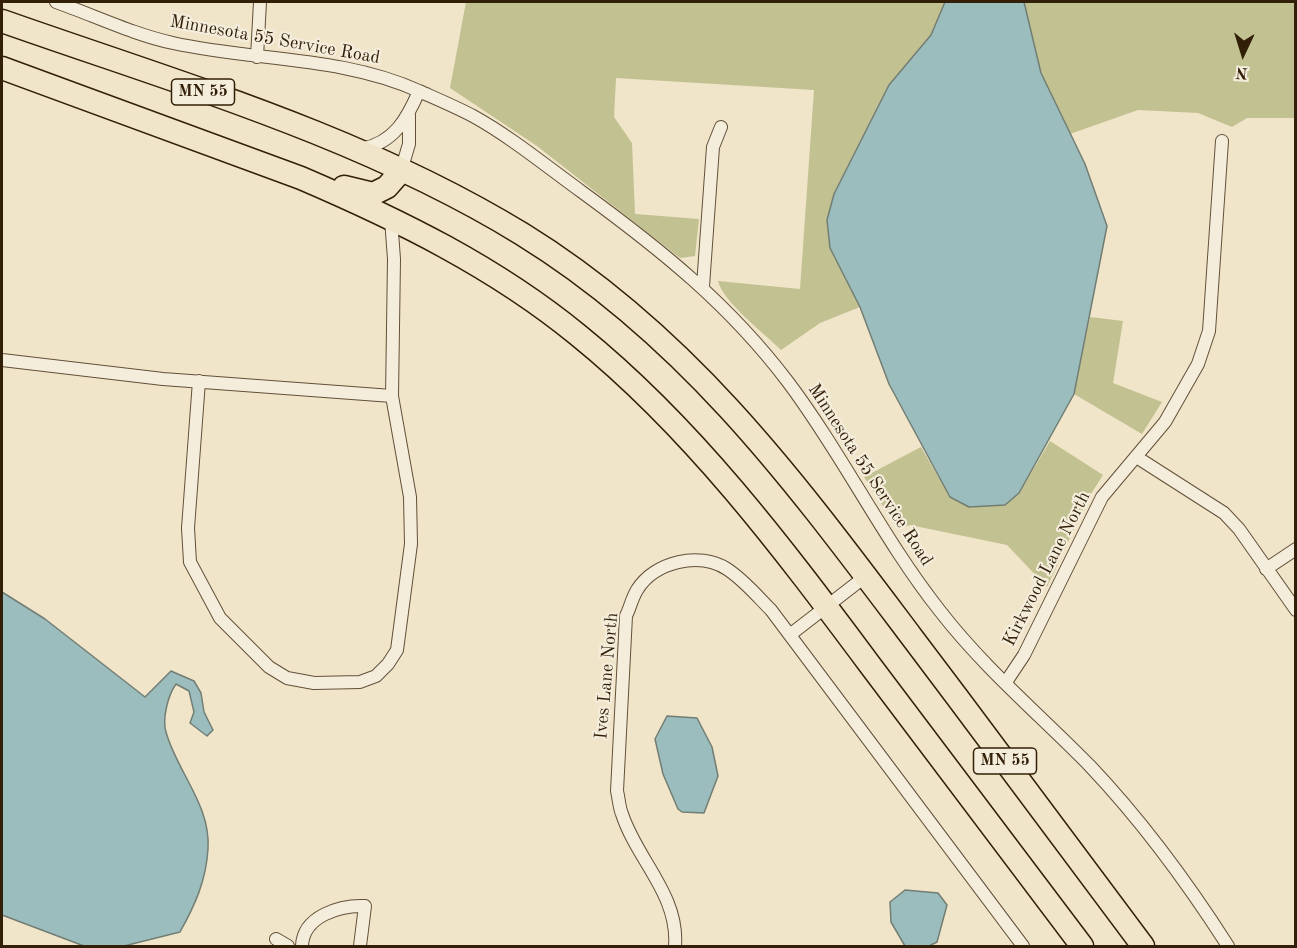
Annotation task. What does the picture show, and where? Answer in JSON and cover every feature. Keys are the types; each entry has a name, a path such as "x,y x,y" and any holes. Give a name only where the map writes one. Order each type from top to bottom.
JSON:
{"highway":[{"name":"MN 55","path":"2,21 239,104 356,150 520,233 618,301 705,381 782,466 1143,946"},
{"name":"MN 55","path":"2,68 301,178 391,219 456,252 493,274 579,335 691,440 776,539 1082,946"},
{"path":"225,151 234,146 245,148 346,188 373,194 387,187 401,171"}],"street":[{"name":"Minnesota 55 Service Road","path":"56,2 171,43 359,71 395,80 474,117 650,242 703,286 748,332 789,384 910,570 941,612 974,650 1097,774 1164,851 1228,946"},
{"path":"257,57 260,2"},
{"path":"356,150 376,146 393,135 409,115 419,91"},
{"path":"401,171 409,144 409,115"},
{"path":"703,286 713,147 721,127"},
{"name":"Kirkwood Lane North","path":"1006,682 1024,655 1102,497 1138,458 1175,406 1205,345 1211,313 1222,141"},
{"path":"199,381 188,528 190,561 220,618 269,667 287,678 314,683 360,682 376,676 397,650 411,544 410,509 402,441 392,396 394,259 391,219"},
{"path":"2,360 199,381 392,396"},
{"path":"1138,458 1224,513 1239,529 1296,610"},
{"path":"1266,569 1296,549"},
{"name":"Ives Lane North","path":"675,946 673,916 622,814 617,791 626,616 637,589 658,570 681,561 704,561 725,567 741,579 790,634 1023,946"},
{"path":"790,634 866,576"},
{"path":"302,946 307,929 319,917 351,906 365,906 360,946"},
{"path":"276,939 288,946"}],"shaded area":[{"path":"466,2 945,2 931,35 889,85 834,194 830,248 860,307 820,323 781,350 736,308 721,289 718,281 800,289 814,90 616,78 614,117 632,143 635,214 699,219 695,256 680,258 537,146 450,88"},
{"path":"1024,2 1295,2 1295,118 1247,118 1232,127 1198,113 1138,110 1070,134 1041,73"},
{"path":"1090,317 1123,321 1113,383 1162,402 1142,434 1074,394"},
{"path":"1050,441 1103,475 1089,497 1047,587 1007,545 910,525 898,529 864,477 921,447 950,497 1019,493"}],"water":[{"path":"945,2 1024,2 1041,73 1085,164 1107,226 1074,394 1019,493 1005,505 969,507 950,497 889,384 860,307 830,248 827,220 834,194 889,85 931,35"},
{"path":"2,592 45,619 145,697 171,671 194,681 201,693 204,712 213,730 207,736 190,723 194,712 189,691 176,684 170,694 165,714 165,727 171,747 199,803 208,833 207,861 202,882 180,932 124,946 84,946 2,915"},
{"path":"667,716 697,718 712,747 718,776 704,813 682,812 678,809 663,774 655,739"},
{"path":"905,890 938,893 947,905 937,942 929,946 905,946 891,922 890,902"}]}
